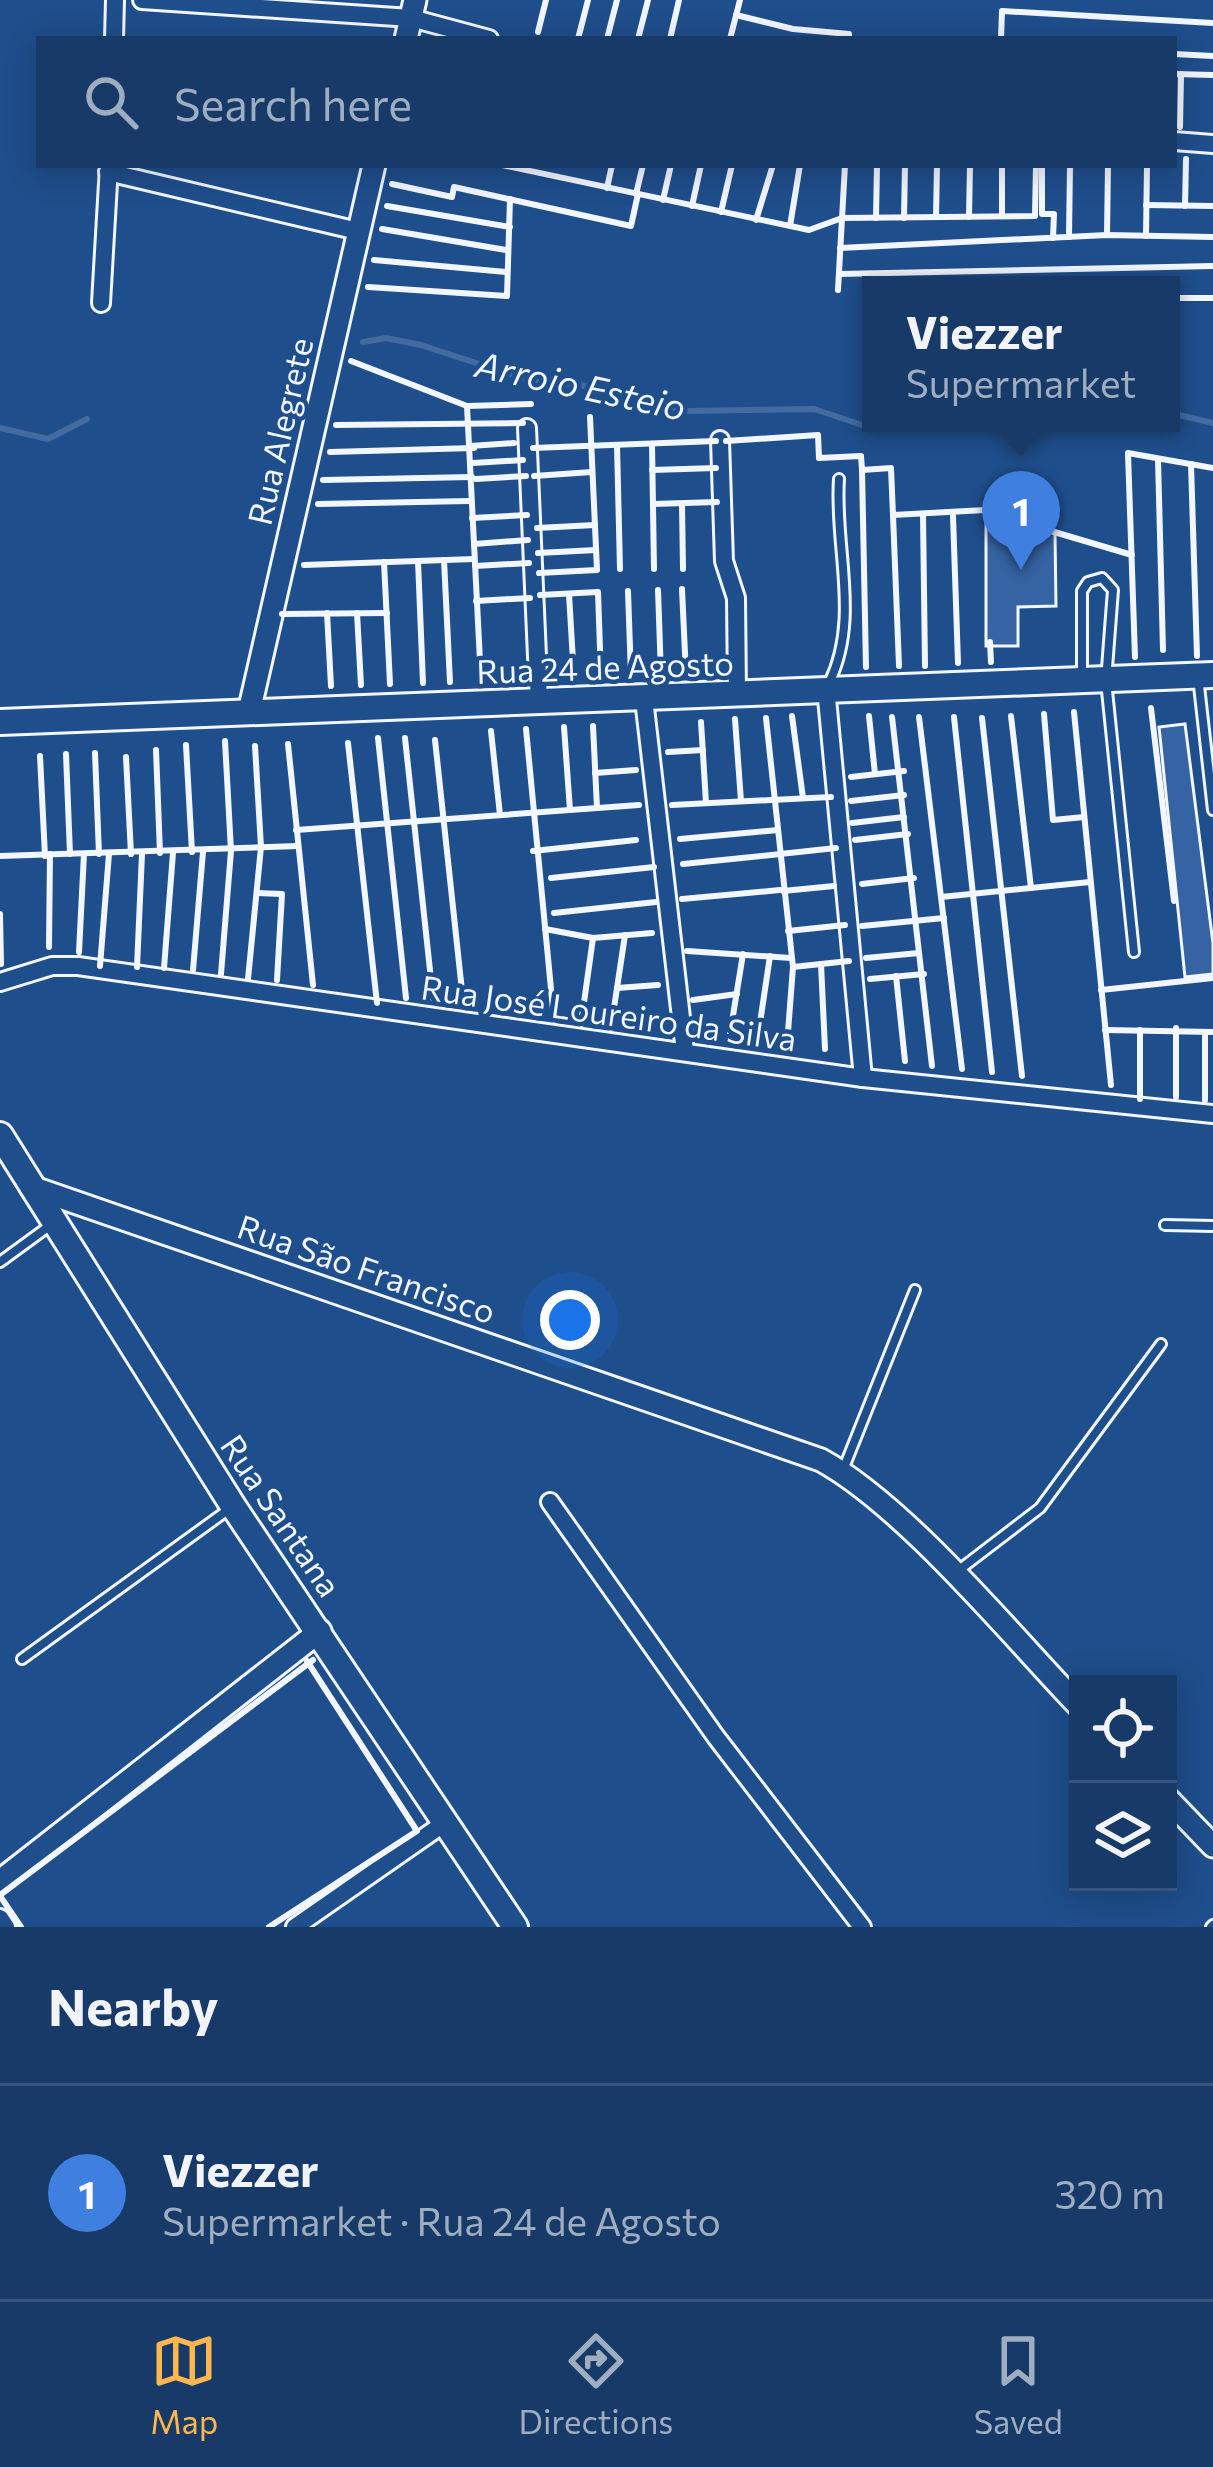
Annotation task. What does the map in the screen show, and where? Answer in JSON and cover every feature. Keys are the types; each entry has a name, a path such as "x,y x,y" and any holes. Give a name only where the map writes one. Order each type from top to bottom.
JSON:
{"main road":[{"name":"Rua 24 de Agosto","path":"0,722 1205,676"},
{"name":"Rua Santana","path":"0,1135 233,1506 515,1927"}],"street":[{"path":"114,36 115,0"},
{"path":"142,0 411,19 477,36"},
{"path":"1177,141 1213,144"},
{"name":"Rua Alegrete","path":"249,712 373,168"},
{"path":"101,303 108,169 358,231"},
{"path":"527,428 539,702"},
{"path":"720,440 724,561 736,598 737,694"},
{"path":"826,688 863,1078"},
{"path":"644,698 685,1052"},
{"name":"Rua José Loureiro da Silva","path":"0,982 52,966 78,966 863,1078 1213,1114"},
{"name":"Rua São Francisco","path":"31,1187 842,1472 953,1574 1069,1696"},
{"path":"550,1502 702,1718 862,1927"},
{"path":"0,1881 320,1631"},
{"path":"1177,1808 1213,1846"},
{"path":"295,1927 446,1822"},
{"path":"0,1918 6,1927"}],"lane":[{"path":"826,688 841,659 846,603 836,525 839,478"},
{"path":"1094,681 1113,590 1102,578 1088,582 1082,591 1094,681 1134,952"},
{"path":"1205,676 1213,810"},
{"path":"0,1262 54,1222"},
{"path":"1165,1225 1213,1226"},
{"path":"842,1472 916,1290"},
{"path":"953,1574 1040,1508 1161,1344"},
{"path":"22,1659 233,1506"}],"building":[{"path":"986,519 1022,519 1055,534 1056,606 1018,607 1018,646 986,646"},
{"path":"1185,724 1213,974 1185,977 1159,727"}],"waterway":[{"name":"Arroio Esteio","path":"363,342 386,338 421,345 525,379 580,385 688,411 814,409 862,425"},
{"name":"Arroio Esteio","path":"1180,415 1213,423"},
{"name":"Arroio Esteio","path":"0,428 48,439 87,419"}],"wall":[{"path":"538,32 546,0"},
{"path":"579,36 588,0"},
{"path":"608,36 617,0"},
{"path":"639,36 648,0"},
{"path":"671,36 679,0"},
{"path":"731,36 740,0"},
{"path":"1001,36 1002,11 1213,23"},
{"path":"736,15 849,36"},
{"path":"1177,54 1213,56"},
{"path":"1177,74 1213,75"},
{"path":"1180,127 1181,74"},
{"path":"1185,206 1186,159"},
{"path":"516,168 809,230 842,218 1035,216 1036,168"},
{"path":"607,188 611,168"},
{"path":"636,194 642,168"},
{"path":"663,200 670,168"},
{"path":"692,206 700,168"},
{"path":"721,212 731,168"},
{"path":"756,220 772,168"},
{"path":"790,226 800,168"},
{"path":"838,290 845,168"},
{"path":"876,218 877,168"},
{"path":"904,218 905,168"},
{"path":"936,217 937,168"},
{"path":"969,217 970,168"},
{"path":"1002,168 1002,216"},
{"path":"1042,168 1042,214 1054,214 1053,238"},
{"path":"1069,237 1070,168"},
{"path":"1107,235 1108,168"},
{"path":"1146,236 1147,168"},
{"path":"392,184 452,197 454,187 631,226 638,194"},
{"path":"368,287 507,296 510,199"},
{"path":"1146,205 1213,206"},
{"path":"387,206 510,227"},
{"path":"382,229 506,250"},
{"path":"840,248 1107,235 1213,237"},
{"path":"374,260 506,272"},
{"path":"839,274 1213,266"},
{"path":"1180,298 1213,298"},
{"path":"351,361 467,406 531,404"},
{"path":"467,406 481,681"},
{"path":"539,573 597,570 590,417"},
{"path":"336,425 523,423"},
{"path":"726,441 818,435 819,458 861,456 862,470 891,468 893,515 985,510 1011,518"},
{"path":"533,448 716,441"},
{"path":"470,446 514,443"},
{"path":"652,444 654,569"},
{"path":"617,445 620,569"},
{"path":"330,452 474,448"},
{"path":"1135,657 1128,453 1213,468"},
{"path":"1158,459 1163,650"},
{"path":"473,463 523,460"},
{"path":"1191,464 1197,656"},
{"path":"652,470 716,468"},
{"path":"862,470 866,667"},
{"path":"534,476 592,472"},
{"path":"476,479 526,476"},
{"path":"323,480 472,477"},
{"path":"318,504 469,501"},
{"path":"653,504 717,502"},
{"path":"682,504 683,569"},
{"path":"923,514 925,666"},
{"path":"472,518 527,515"},
{"path":"893,515 899,666"},
{"path":"953,516 958,663"},
{"path":"537,528 595,525"},
{"path":"1051,531 1132,555"},
{"path":"474,544 528,540"},
{"path":"538,553 596,550"},
{"path":"304,565 474,559"},
{"path":"444,560 450,682"},
{"path":"418,561 423,683"},
{"path":"384,562 390,684"},
{"path":"475,566 529,563"},
{"path":"682,589 686,675"},
{"path":"658,590 661,675"},
{"path":"628,591 631,676"},
{"path":"540,595 598,592 601,677"},
{"path":"569,594 574,678"},
{"path":"476,601 530,598"},
{"path":"327,613 331,686"},
{"path":"357,613 361,685"},
{"path":"282,614 387,613"},
{"path":"990,642 991,662"},
{"path":"1151,708 1174,901"},
{"path":"1074,712 1111,1085"},
{"path":"1044,714 1053,820 1084,817"},
{"path":"792,716 803,798"},
{"path":"869,716 875,774"},
{"path":"1011,716 1031,888"},
{"path":"892,717 932,1066"},
{"path":"919,717 962,1069"},
{"path":"954,717 992,1072"},
{"path":"766,718 793,967 787,1045"},
{"path":"982,718 1022,1076"},
{"path":"735,719 741,801"},
{"path":"701,722 706,803"},
{"path":"593,726 597,808"},
{"path":"564,727 570,810"},
{"path":"526,729 554,1020"},
{"path":"491,731 500,815"},
{"path":"378,738 406,998"},
{"path":"405,738 433,998"},
{"path":"435,740 463,1000"},
{"path":"221,974 231,851 225,741"},
{"path":"348,743 377,1003"},
{"path":"288,744 313,985"},
{"path":"186,745 192,852"},
{"path":"248,979 261,847 255,746"},
{"path":"156,750 160,853"},
{"path":"668,752 703,750"},
{"path":"95,753 99,854"},
{"path":"66,754 70,854"},
{"path":"40,756 45,856"},
{"path":"126,757 131,854"},
{"path":"595,773 636,770"},
{"path":"851,777 904,771"},
{"path":"851,801 904,795"},
{"path":"672,805 831,797"},
{"path":"296,830 639,805"},
{"path":"852,823 904,817"},
{"path":"680,839 778,830"},
{"path":"855,840 908,834"},
{"path":"533,851 636,840"},
{"path":"0,856 298,846"},
{"path":"780,854 836,848"},
{"path":"193,970 203,852"},
{"path":"164,968 173,853"},
{"path":"49,947 50,854"},
{"path":"79,952 84,854"},
{"path":"100,966 109,854"},
{"path":"137,967 142,854"},
{"path":"683,864 781,854"},
{"path":"551,878 654,867"},
{"path":"862,884 914,878"},
{"path":"941,897 1090,882"},
{"path":"783,891 834,886"},
{"path":"682,899 780,890"},
{"path":"257,893 282,894 277,980"},
{"path":"554,913 656,902"},
{"path":"0,914 1,964"},
{"path":"862,926 944,918"},
{"path":"788,931 845,925"},
{"path":"545,929 593,938 652,933"},
{"path":"611,1028 625,935"},
{"path":"581,1024 593,938"},
{"path":"687,951 791,958"},
{"path":"866,958 919,953"},
{"path":"729,1040 743,954"},
{"path":"757,1043 770,956"},
{"path":"793,967 849,961"},
{"path":"821,964 825,1049"},
{"path":"870,979 924,974"},
{"path":"896,976 905,1061"},
{"path":"1101,990 1213,978"},
{"path":"617,988 658,985"},
{"path":"693,1000 737,994"},
{"path":"1176,1028 1176,1097"},
{"path":"1105,1030 1213,1032"},
{"path":"1140,1030 1140,1099"},
{"path":"1205,1032 1205,1100"},
{"path":"0,1895 313,1660"},
{"path":"269,1927 417,1831 307,1661"},
{"path":"0,1896 21,1927"}],"place":[{"name":"Viezzer","path":"1021,570"}]}
